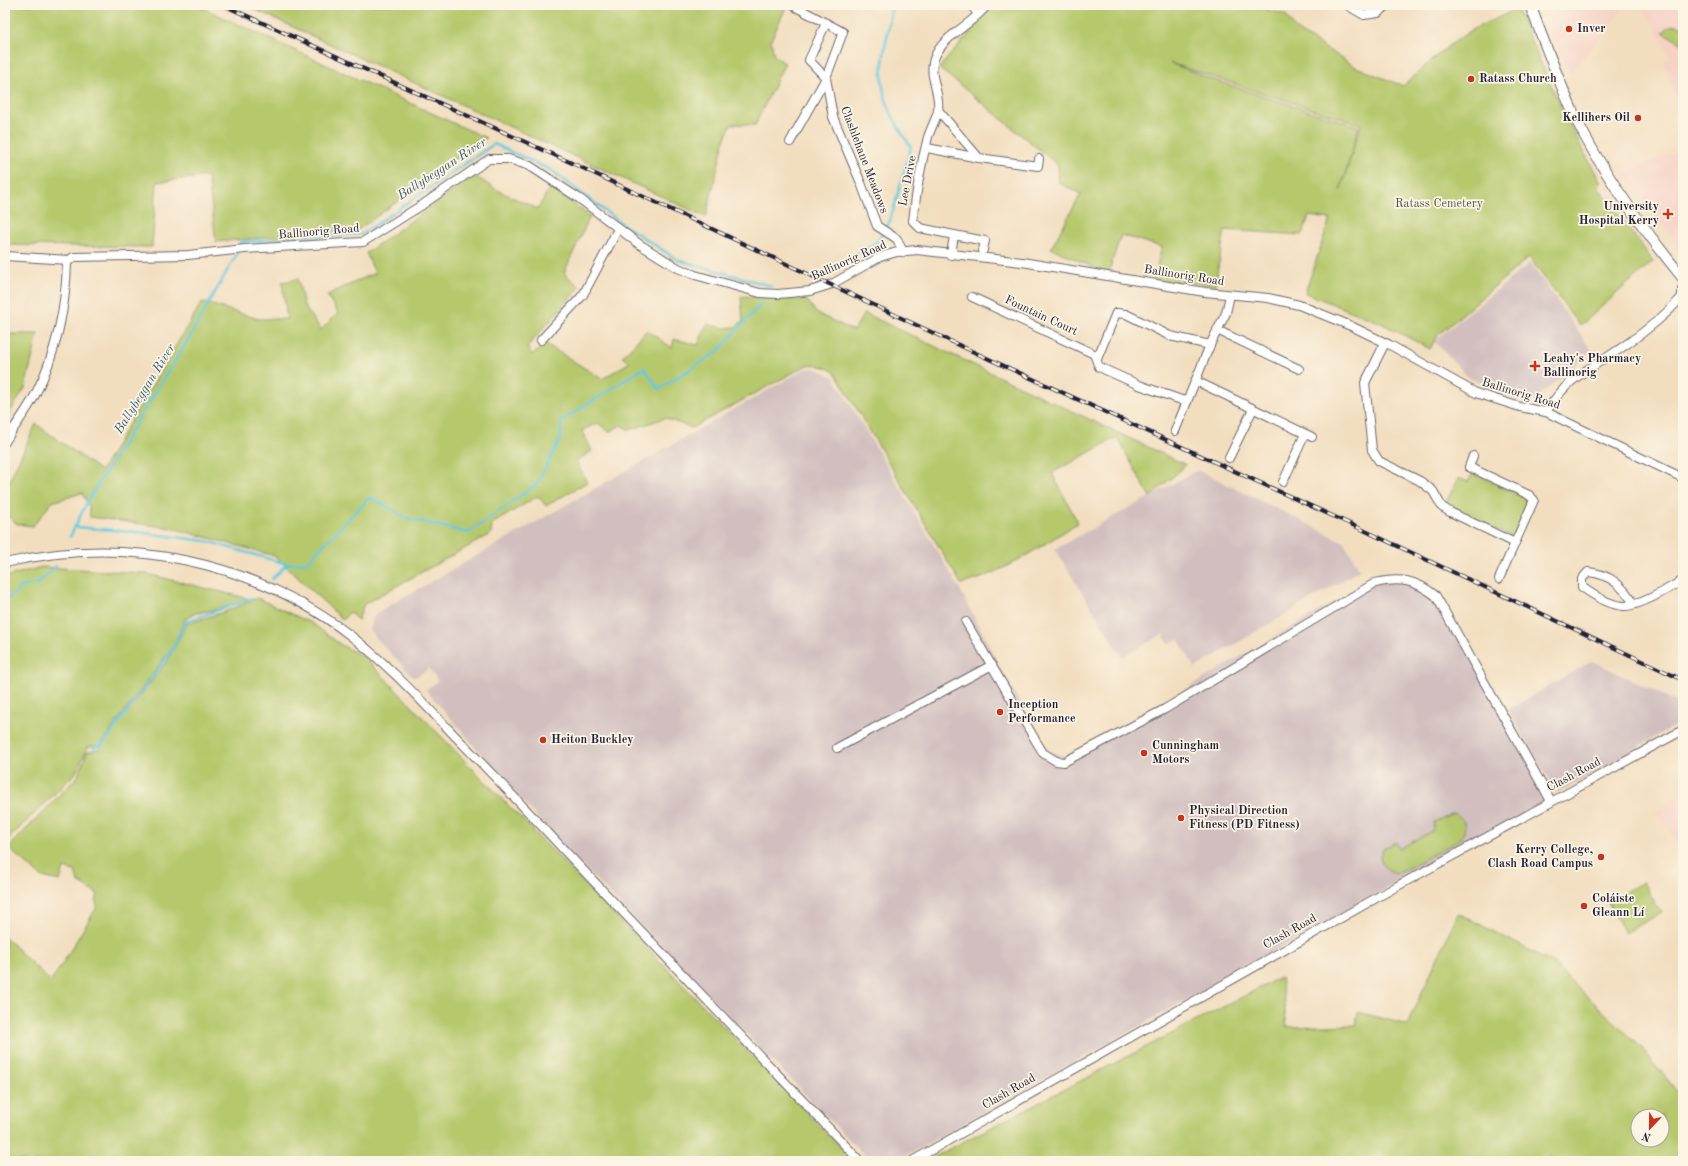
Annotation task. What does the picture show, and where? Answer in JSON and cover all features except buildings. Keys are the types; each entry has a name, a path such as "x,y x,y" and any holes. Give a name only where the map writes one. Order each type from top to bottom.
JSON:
{"main road":[{"path":"1530,5 1563,89 1578,122 1599,159 1665,256 1682,277"},
{"path":"1665,256 1683,295"}],"street":[{"path":"970,5 978,14"},
{"name":"Lee Drive","path":"983,250 985,241 920,228 913,221 916,190 927,148 928,138 938,110 936,94 931,76 934,59 942,46 987,5"},
{"path":"1347,5 1364,15 1378,14 1388,5"},
{"path":"794,6 826,23 809,60 826,78"},
{"name":"Clashlehane Meadows","path":"790,142 826,78 843,32 826,23"},
{"name":"Clashlehane Meadows","path":"826,78 832,117 862,183 877,226 897,239 903,252"},
{"path":"938,110 979,158"},
{"name":"Lee Drive","path":"927,148 979,158 1038,166 1040,159"},
{"name":"Ballinorig Road","path":"5,256 69,260 73,257 188,255 245,249 364,242 422,205 489,159 508,159 530,166 580,199 618,229 660,258 678,268 747,290 773,294 810,291 832,284 880,257 917,250 1022,262 1205,292 1268,298 1299,305 1385,342 1476,393 1520,407 1546,412 1683,478"},
{"path":"541,340 583,295 618,229"},
{"path":"951,255 954,235"},
{"path":"5,442 36,393 55,343 60,321 69,260"},
{"path":"1175,431 1210,345 1226,313 1230,295"},
{"path":"1546,412 1569,382 1623,347 1665,315 1683,295"},
{"name":"Fountain Court","path":"972,296 1094,354 1099,367 1139,385 1187,402"},
{"path":"1097,359 1116,313 1126,314 1170,336 1210,345"},
{"path":"1217,330 1299,369"},
{"path":"1385,342 1365,383 1372,450 1379,461 1413,477 1433,491 1442,507 1515,544"},
{"path":"1196,381 1308,436 1282,482"},
{"path":"1229,458 1253,409"},
{"path":"1473,456 1469,467 1529,495 1534,500 1499,579"},
{"path":"5,563 66,552 124,552 173,557 245,578 267,587 333,622 372,653 409,688 531,814 860,1161"},
{"path":"1634,604 1622,586 1611,579 1597,573 1588,572 1582,579 1582,586 1591,594 1624,606 1634,604 1651,598 1683,580"},
{"path":"966,622 1043,753 1056,761 1064,762 1165,709 1375,583 1391,580 1408,581 1424,586 1436,596 1551,801"},
{"path":"837,748 992,665"},
{"name":"Clash Road","path":"912,1161 1372,900 1683,730"}],"shaded area":[{"path":"1572,5 1618,5 1623,9 1571,74 1545,21"},
{"path":"1654,5 1683,5 1683,115 1664,63 1670,58 1654,25 1644,12"},
{"name":"University Hospital Kerry","path":"1683,149 1683,255 1624,172"},
{"path":"1530,263 1592,351 1534,400 1469,378 1434,341"},
{"path":"815,368 834,377 957,584 1001,669 1048,750 1063,756 1077,752 1373,580 1389,575 1406,576 1422,582 1437,593 1498,696 1552,797 896,1161 870,1161 570,853 525,804 426,690 438,681 429,668 414,678 369,630 373,618 378,612 805,369"},
{"path":"1198,470 1344,542 1360,570 1195,668 1178,639 1169,644 1163,634 1122,657 1055,549"},
{"path":"1592,661 1683,705 1683,721 1557,794 1508,710"},
{"path":"1683,793 1683,848 1655,813"}],"green space":[{"path":"5,5 196,5 486,138 359,229 216,242 208,176 157,182 152,247 5,245"},
{"path":"245,5 787,5 771,40 774,56 785,63 755,125 731,124 724,141 706,217"},
{"name":"Ratass Cemetery","path":"994,5 1253,5 1286,15 1296,30 1356,67 1403,86 1442,51 1473,29 1517,9 1567,119 1601,182 1598,187 1653,261 1580,326 1529,257 1438,335 1430,349 1381,323 1305,293 1330,219 1309,216 1302,235 1225,230 1215,285 1153,280 1162,247 1121,235 1108,274 1051,248 1081,194 1059,183 1058,165 939,68","holes":["1170,63 1361,125 1340,191 1359,127 1205,77"]},
{"path":"1677,25 1683,28 1683,45 1663,32 1670,26"},
{"path":"474,176 499,191 538,209 550,187 590,216 564,273 580,287 527,347 532,355 546,344 602,379 630,362 622,357 647,330 672,348 674,339 698,345 707,324 724,328 735,327 743,321 741,296 807,300 816,313 854,331 864,313 1186,465 1150,497 1117,437 1052,473 1078,523 1022,558 991,574 961,584 836,374 823,366 807,365 692,428 665,418 629,430 621,425 609,432 598,423 582,430 592,451 576,461 587,482 546,506 538,496 492,524 491,534 364,604 358,620 349,612 343,620 275,556 172,528 90,517 89,506 82,493 52,502 33,526 17,524 5,513 5,490 36,424 101,471 202,302 259,319 287,319 282,282 298,279 304,306 321,330 338,313 327,295 375,273 366,253"},
{"path":"5,334 38,334 25,388 5,420"},
{"path":"1473,473 1524,498 1527,503 1526,510 1514,534 1509,536 1445,505 1458,478 1468,482"},
{"path":"42,567 143,573 250,599 225,608 196,613 185,619 172,648 100,745 88,747 75,774 5,842 5,577"},
{"path":"257,598 313,624 341,645 364,657 854,1161 5,1161 5,998 7,995 5,993 5,937 51,982 97,907 96,902 98,894 78,882 75,871 64,868 60,881 42,877 8,848 78,776 87,752 99,749 168,660 186,624 224,612"},
{"path":"1453,813 1461,818 1465,829 1458,841 1397,874 1390,872 1382,863 1380,856 1384,848 1396,842 1399,849 1432,831 1434,822"},
{"path":"1643,882 1661,913 1625,933 1608,902"},
{"path":"1458,913 1550,961 1642,1048 1683,1099 1683,1161 1554,1161 1550,1156 1544,1161 926,1161 1281,977 1287,1027 1356,1025 1358,1012 1407,1025"}],"waterway":[{"name":"Ballybeggan River","path":"844,262 878,241 890,221 911,147 895,122 887,103 882,84 883,58 893,5"},
{"name":"Ballybeggan River","path":"240,245 241,242 362,234 494,144 551,170 621,223 678,260 771,286"},
{"name":"Ballybeggan River","path":"70,537 87,502 189,338 238,252"},
{"path":"272,579 287,564 307,562 370,497 407,518 468,533 536,485 561,438 561,421 644,368 659,389 717,352 762,303"},
{"path":"75,527 137,532 206,541 287,564"},
{"name":"Ballybeggan River","path":"5,600 19,591 18,588 38,583 56,566"},
{"path":"93,748 103,744 171,652 185,622 252,598"}],"railway":[{"path":"223,5 574,164 978,354 1359,528 1683,680"}],"place":[{"name":"Inver","path":"1569,29"},
{"name":"Ratass Church","path":"1471,79"},
{"name":"Kellihers Oil","path":"1638,118"},
{"name":"University Hospital Kerry","path":"1668,214"},
{"name":"Leahy's Pharmacy Ballinorig","path":"1535,366"},
{"name":"Inception Performance","path":"1000,712"},
{"name":"Heiton Buckley","path":"543,740"},
{"name":"Cunningham Motors","path":"1144,753"},
{"name":"Physical Direction Fitness (PD Fitness)","path":"1181,818"},
{"name":"Kerry College, Clash Road Campus","path":"1601,857"},
{"name":"Coláiste Gleann Lí","path":"1584,906"}]}
